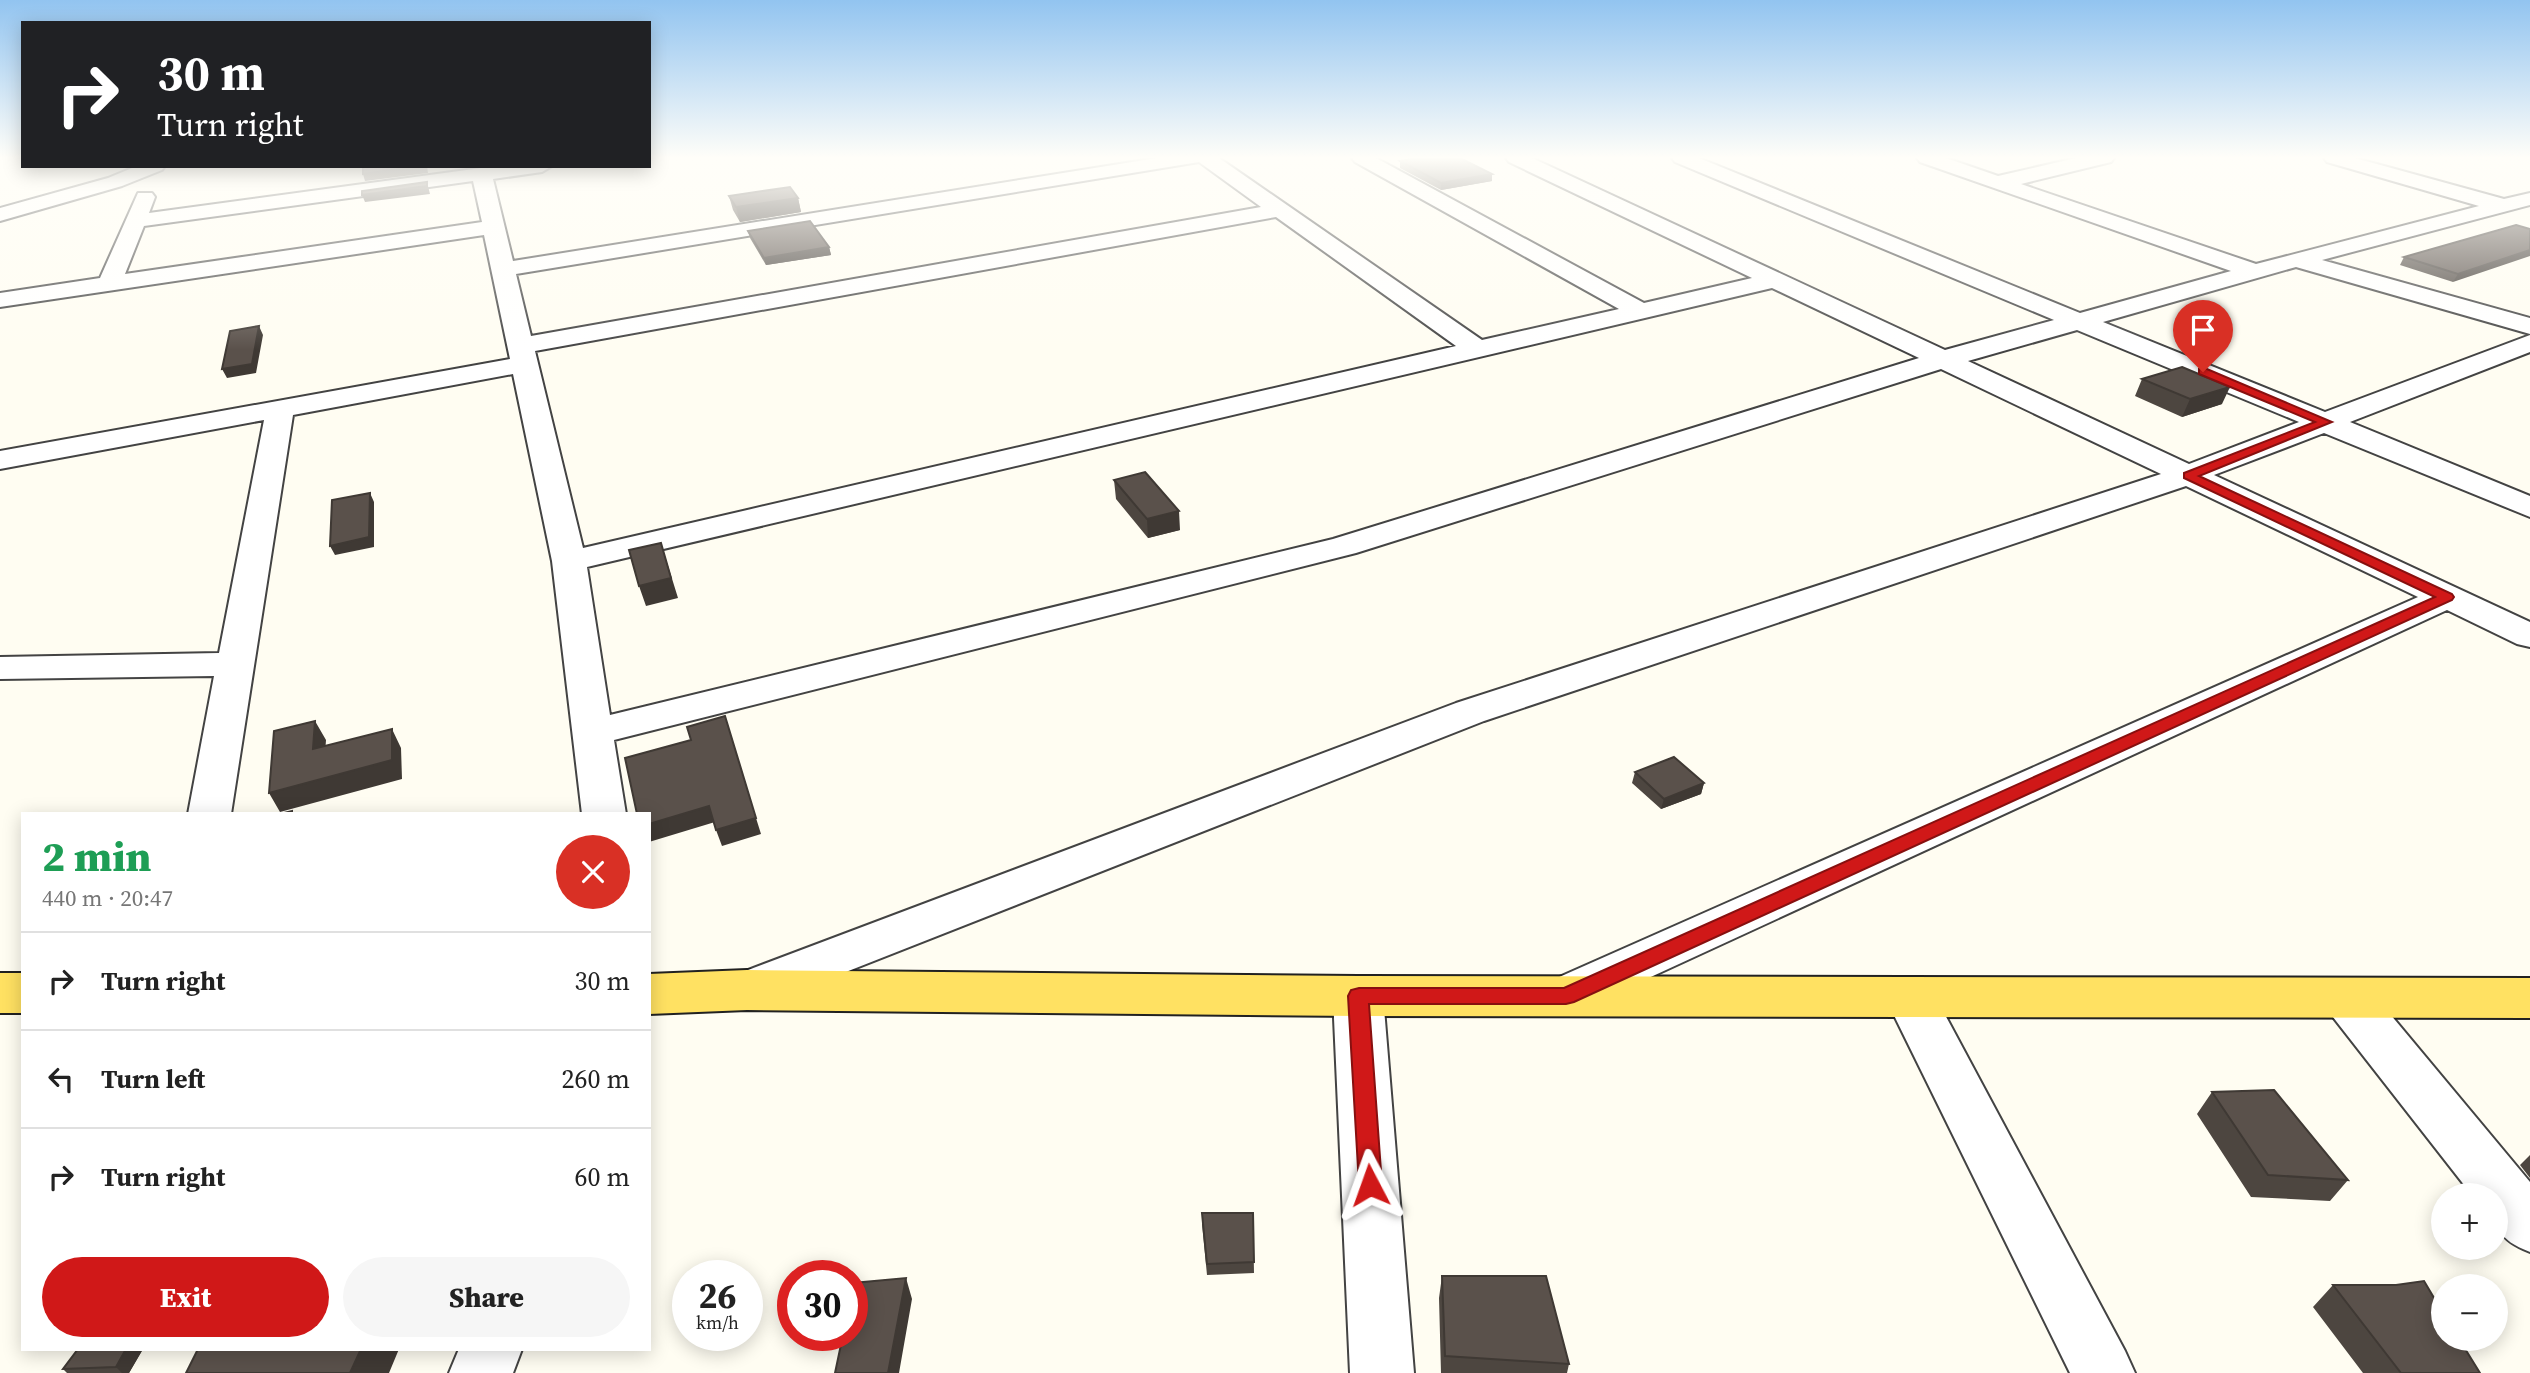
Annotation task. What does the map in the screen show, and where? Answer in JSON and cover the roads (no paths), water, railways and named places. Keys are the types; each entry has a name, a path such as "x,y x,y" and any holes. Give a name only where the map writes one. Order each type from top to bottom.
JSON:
{"main road":[{"path":"651,994 747,990 1359,996 2530,998"},
{"path":"0,993 21,993"}],"street":[{"path":"109,284 135,222"},
{"path":"493,222 569,561 604,812"},
{"path":"504,269 795,222"},
{"path":"0,460 279,409 524,354 1216,222"},
{"path":"1296,222 1477,349"},
{"path":"1479,222 1641,311"},
{"path":"1651,222 2530,636"},
{"path":"1837,222 2530,507"},
{"path":"2113,222 2257,272"},
{"path":"593,732 1344,546 1944,359 2295,260 2454,222"},
{"path":"0,300 494,227"},
{"path":"2295,260 2530,326"},
{"path":"569,561 1774,280"},
{"path":"747,990 1470,712 2188,475 2530,343"},
{"path":"209,812 279,409"},
{"path":"1566,996 2447,597"},
{"path":"0,668 235,664"},
{"path":"1359,996 1382,1373"},
{"path":"1910,997 2103,1373"},
{"path":"2347,998 2530,1225"},
{"path":"481,1373 490,1351"}]}
